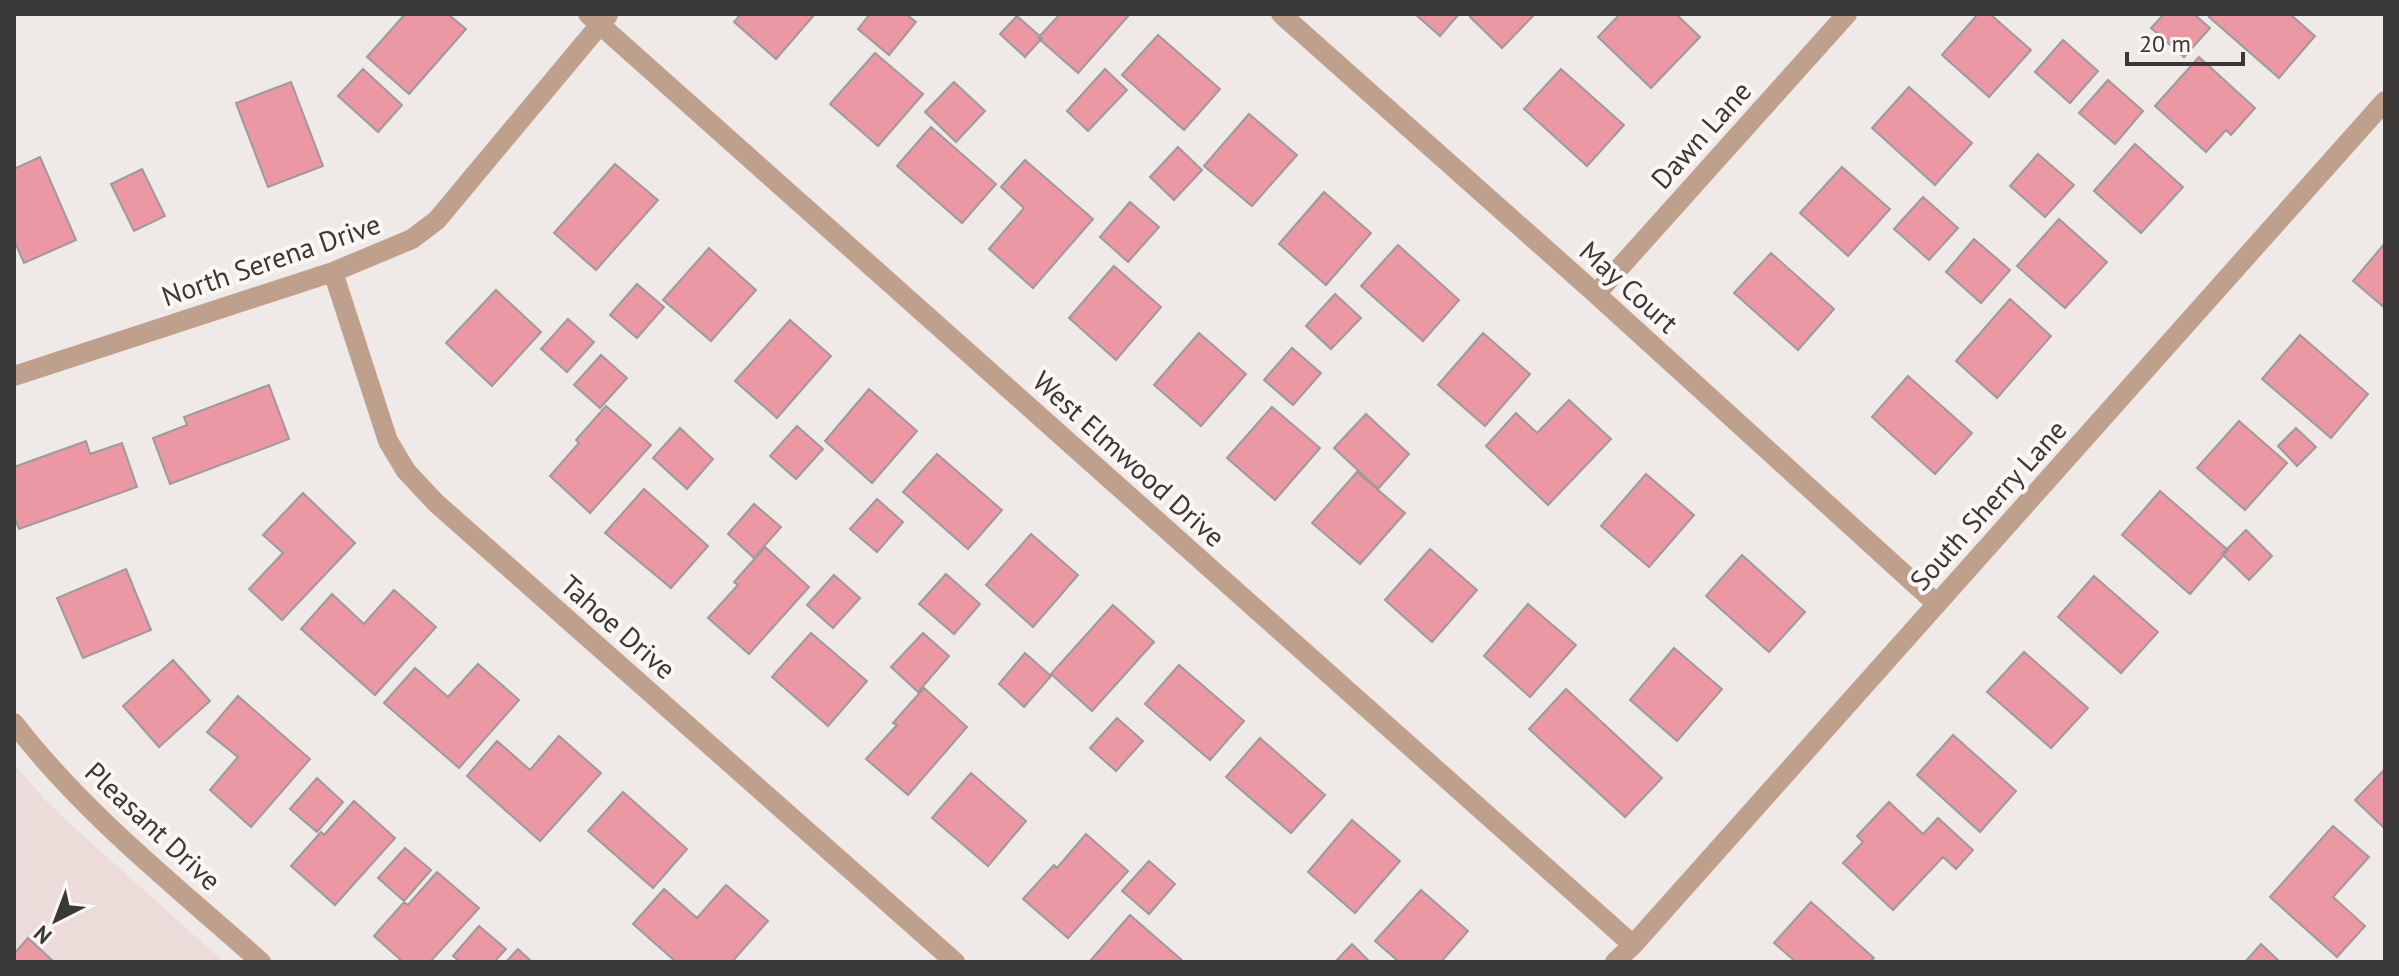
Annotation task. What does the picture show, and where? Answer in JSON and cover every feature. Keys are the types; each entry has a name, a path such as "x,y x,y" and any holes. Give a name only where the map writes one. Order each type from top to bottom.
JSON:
{"street":[{"name":"May Court","path":"1281,14 1596,294 1937,604"},
{"name":"Dawn Lane","path":"1596,294 1847,14"},
{"name":"North Serena Drive","path":"14,376 333,272 412,239 437,220 599,17"},
{"name":"West Elmwood Drive","path":"599,17 1633,945"},
{"name":"South Sherry Lane","path":"1615,962 2385,101"},
{"name":"Tahoe Drive","path":"333,272 388,441 406,471 436,503 955,962"},
{"name":"Pleasant Drive","path":"14,723 61,779 98,816 261,962"}],"shaded area":[{"path":"14,764 46,801 224,962 14,962"}],"building":[{"path":"405,14 448,14 466,29 409,94 367,57"},
{"path":"741,14 815,14 776,59 734,22"},
{"path":"870,14 906,14 916,22 889,55 858,29"},
{"path":"1060,14 1130,14 1078,73 1038,38"},
{"path":"1415,14 1459,14 1440,36"},
{"path":"1473,14 1535,14 1502,48 1470,17"},
{"path":"1620,14 1676,14 1700,37 1651,88 1598,37"},
{"path":"1978,14 1990,14 2031,50 1989,97 1942,55"},
{"path":"2164,14 2194,14 2210,28 2184,57 2151,28"},
{"path":"2212,14 2290,14 2315,36 2279,78 2209,17"},
{"path":"1017,16 1042,38 1025,57 1000,34"},
{"path":"1158,35 1220,89 1184,130 1122,75"},
{"path":"2063,40 2098,71 2070,103 2035,72"},
{"path":"875,53 923,94 878,146 830,104"},
{"path":"2199,57 2255,108 2231,135 2226,130 2206,152 2155,106"},
{"path":"363,69 402,105 378,132 338,96"},
{"path":"1105,69 1127,90 1088,131 1067,111"},
{"path":"1561,69 1624,125 1587,166 1524,109"},
{"path":"2108,80 2143,111 2115,144 2079,113"},
{"path":"291,82 323,166 268,187 236,103"},
{"path":"954,82 985,111 956,142 925,112"},
{"path":"1909,87 1972,143 1935,185 1872,128"},
{"path":"1249,114 1297,155 1252,206 1204,166"},
{"path":"931,127 996,184 962,223 897,166"},
{"path":"2135,144 2183,187 2141,233 2094,191"},
{"path":"1178,147 1202,170 1174,200 1150,177"},
{"path":"2038,154 2074,185 2045,217 2010,186"},
{"path":"40,157 76,240 24,263 14,240 14,169"},
{"path":"1025,160 1093,219 1033,288 989,249 1024,208 1001,187"},
{"path":"615,164 658,200 596,270 554,233"},
{"path":"1842,167 1890,209 1848,256 1800,213"},
{"path":"142,169 165,216 134,231 111,184"},
{"path":"1324,192 1371,233 1326,285 1279,244"},
{"path":"1923,197 1958,228 1929,260 1894,229"},
{"path":"1130,202 1159,227 1128,262 1100,237"},
{"path":"2059,219 2107,262 2065,308 2017,266"},
{"path":"1974,239 2010,270 1981,303 1946,272"},
{"path":"2385,243 2385,308 2353,281"},
{"path":"1398,245 1459,300 1423,341 1361,286"},
{"path":"709,248 756,290 711,341 663,300"},
{"path":"1771,253 1834,309 1798,350 1734,293"},
{"path":"1114,266 1161,307 1116,360 1069,318"},
{"path":"637,284 664,307 637,338 610,315"},
{"path":"496,290 541,332 492,386 446,343"},
{"path":"1335,294 1361,318 1331,349 1306,326"},
{"path":"2010,299 2051,336 1997,398 1956,361"},
{"path":"568,319 594,342 567,372 541,349"},
{"path":"790,320 831,356 777,418 735,381"},
{"path":"1199,333 1246,374 1201,426 1154,385"},
{"path":"1483,333 1530,374 1485,426 1438,385"},
{"path":"2300,335 2368,394 2331,438 2262,379"},
{"path":"1292,348 1321,373 1293,405 1264,380"},
{"path":"601,355 627,378 600,408 574,385"},
{"path":"1908,376 1972,433 1935,474 1872,417"},
{"path":"269,385 289,439 170,484 153,438 187,425 184,417"},
{"path":"869,389 917,431 872,483 825,441"},
{"path":"1569,400 1611,439 1548,505 1486,446 1516,413 1537,433"},
{"path":"606,406 651,445 590,513 550,476"},
{"path":"1272,407 1320,448 1275,500 1227,458"},
{"path":"1366,414 1409,454 1378,489 1334,448"},
{"path":"2239,421 2287,463 2245,510 2197,468"},
{"path":"797,426 823,449 796,479 770,456"},
{"path":"680,428 713,459 687,489 653,458"},
{"path":"2296,428 2316,447 2297,466 2278,446"},
{"path":"86,441 90,454 122,443 137,487 19,529 14,516 14,467"},
{"path":"937,454 1002,510 968,549 903,492"},
{"path":"1357,472 1405,513 1360,564 1312,523"},
{"path":"1646,474 1694,515 1649,567 1601,526"},
{"path":"644,489 708,546 671,588 605,533"},
{"path":"2160,491 2228,550 2190,594 2122,535"},
{"path":"303,493 355,543 282,620 249,589 283,553 263,535"},
{"path":"877,499 903,522 877,552 850,529"},
{"path":"754,504 781,527 754,558 728,534"},
{"path":"2246,530 2272,556 2249,580 2222,554"},
{"path":"1031,534 1078,575 1033,627 986,585"},
{"path":"765,547 809,587 749,654 708,618 738,585 734,582"},
{"path":"1430,549 1477,590 1432,642 1385,600"},
{"path":"1742,555 1805,612 1769,652 1706,596"},
{"path":"126,569 151,630 83,658 57,598"},
{"path":"946,574 980,604 954,634 919,604"},
{"path":"834,575 860,598 833,628 807,605"},
{"path":"2094,576 2158,632 2121,673 2058,617"},
{"path":"394,590 436,627 375,695 301,629 332,594 364,624"},
{"path":"1528,604 1576,645 1530,697 1484,656"},
{"path":"1113,605 1154,642 1092,711 1051,674"},
{"path":"811,633 867,681 828,726 772,677"},
{"path":"923,633 949,656 918,692 891,667"},
{"path":"1674,648 1722,689 1677,741 1630,700"},
{"path":"2024,652 2088,708 2051,748 1987,692"},
{"path":"1025,653 1051,676 1024,707 999,684"},
{"path":"173,660 210,701 159,747 123,706"},
{"path":"478,664 519,700 459,768 384,703 415,668 448,697"},
{"path":"1179,665 1244,721 1210,760 1145,704"},
{"path":"924,688 967,727 908,795 866,759 897,725 893,723"},
{"path":"1566,689 1662,778 1625,817 1529,729"},
{"path":"238,696 310,759 251,827 210,790 238,757 207,732"},
{"path":"1117,718 1143,741 1116,771 1090,748"},
{"path":"1953,735 2016,791 1980,832 1917,775"},
{"path":"559,736 601,773 540,841 467,776 497,741 530,770"},
{"path":"1260,738 1325,795 1291,833 1226,777"},
{"path":"2385,769 2385,829 2355,800"},
{"path":"971,773 1026,821 988,866 932,818"},
{"path":"317,778 343,802 317,832 290,809"},
{"path":"623,792 687,849 653,888 588,831"},
{"path":"354,801 395,838 335,905 291,866"},
{"path":"1889,802 1923,834 1938,818 1973,850 1956,869 1943,857 1893,910 1843,863 1863,842 1857,836"},
{"path":"1352,820 1400,861 1355,913 1308,872"},
{"path":"2333,826 2369,857 2333,897 2365,926 2337,957 2270,897"},
{"path":"1086,834 1128,871 1068,938 1023,899 1054,865 1057,868"},
{"path":"405,848 431,870 404,901 378,878"},
{"path":"1149,861 1175,884 1149,914 1122,891"},
{"path":"437,872 479,908 430,962 403,962 374,936 404,902 408,905"},
{"path":"726,885 768,921 732,962 676,962 633,924 664,889 697,918"},
{"path":"1421,890 1468,931 1441,962 1399,962 1375,941"},
{"path":"1811,902 1874,958 1870,962 1796,962 1774,943"},
{"path":"1130,915 1184,962 1093,962 1091,960"},
{"path":"479,926 506,949 494,962 460,962 453,956"},
{"path":"28,938 54,962 14,962 14,954"},
{"path":"1352,944 1370,962 1335,962"},
{"path":"2261,944 2280,962 2245,962"},
{"path":"518,949 532,962 506,962"}]}
